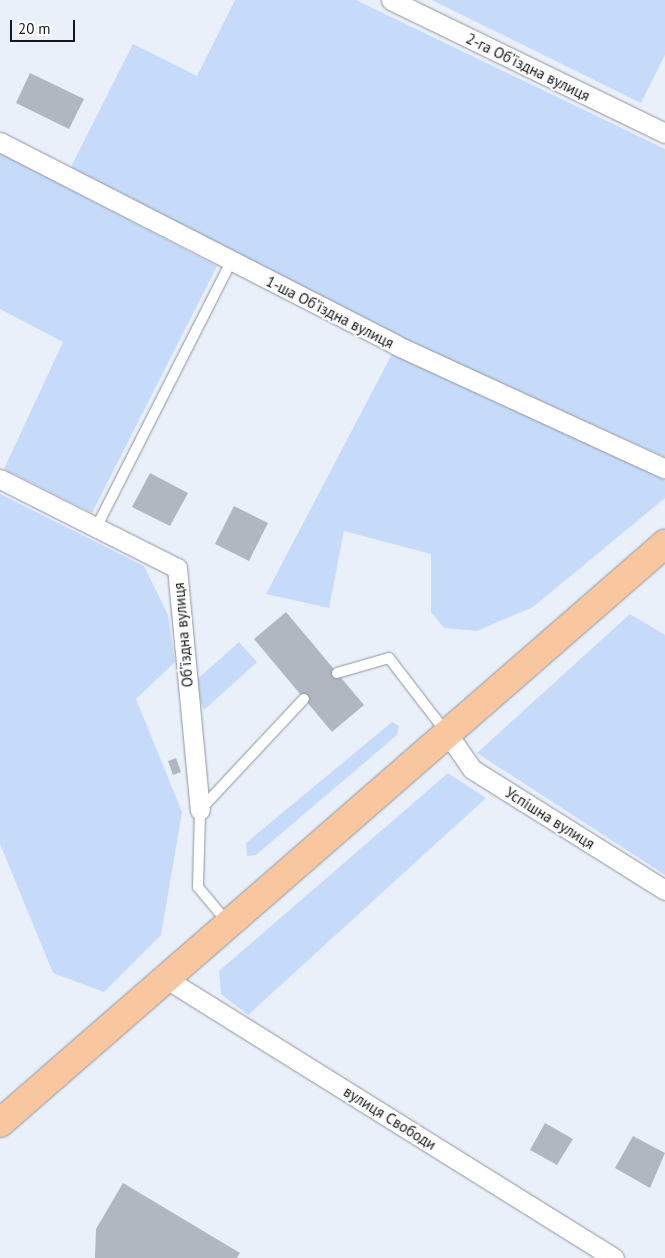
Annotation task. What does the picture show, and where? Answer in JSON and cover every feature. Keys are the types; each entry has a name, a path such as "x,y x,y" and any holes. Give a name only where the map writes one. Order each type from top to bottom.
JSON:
{"main road":[{"path":"0,1142 10,1115 665,544"}],"street":[{"name":"2-га Обʼїздна вулиця","path":"390,0 665,133"},
{"name":"1-ша Обʼїздна вулиця","path":"0,142 396,345 665,469"},
{"name":"Обʼїздна вулиця","path":"0,479 177,568 200,810"},
{"name":"Успішна вулиця","path":"447,733 472,769 665,890"},
{"name":"вулиця Свободи","path":"165,978 614,1258"}],"lane":[{"path":"96,528 231,262"},
{"path":"337,673 389,658 447,733"},
{"path":"228,923 198,887 200,810 304,699"}],"shaded area":[{"path":"235,0 356,0 665,149 665,457 399,337 71,167 133,44 197,76"},
{"path":"432,0 665,0 665,55 641,103"},
{"path":"0,153 217,266 92,513 4,469 63,342 0,309"},
{"path":"392,354 656,472 665,481 665,498 533,607 477,631 444,628 431,612 431,554 344,531 329,608 266,594"},
{"path":"0,494 144,566 168,615 175,662 136,699 182,812 161,935 104,992 53,973 0,844"},
{"path":"630,614 665,635 665,875 477,753"},
{"path":"239,642 257,662 204,710 193,683"},
{"path":"392,722 399,726 397,735 256,855 247,856 246,843"},
{"path":"448,773 486,798 248,1015 221,994 219,971"}],"building":[{"path":"30,73 84,99 69,129 16,103"},
{"path":"150,473 188,493 170,526 132,507"},
{"path":"234,506 268,523 249,561 215,544"},
{"path":"286,612 364,705 332,732 254,639"},
{"path":"176,758 181,772 173,775 168,761"},
{"path":"545,1123 573,1139 557,1165 530,1150"},
{"path":"633,1136 665,1153 650,1188 615,1168"},
{"path":"123,1183 240,1253 237,1258 95,1258 96,1229"}]}
